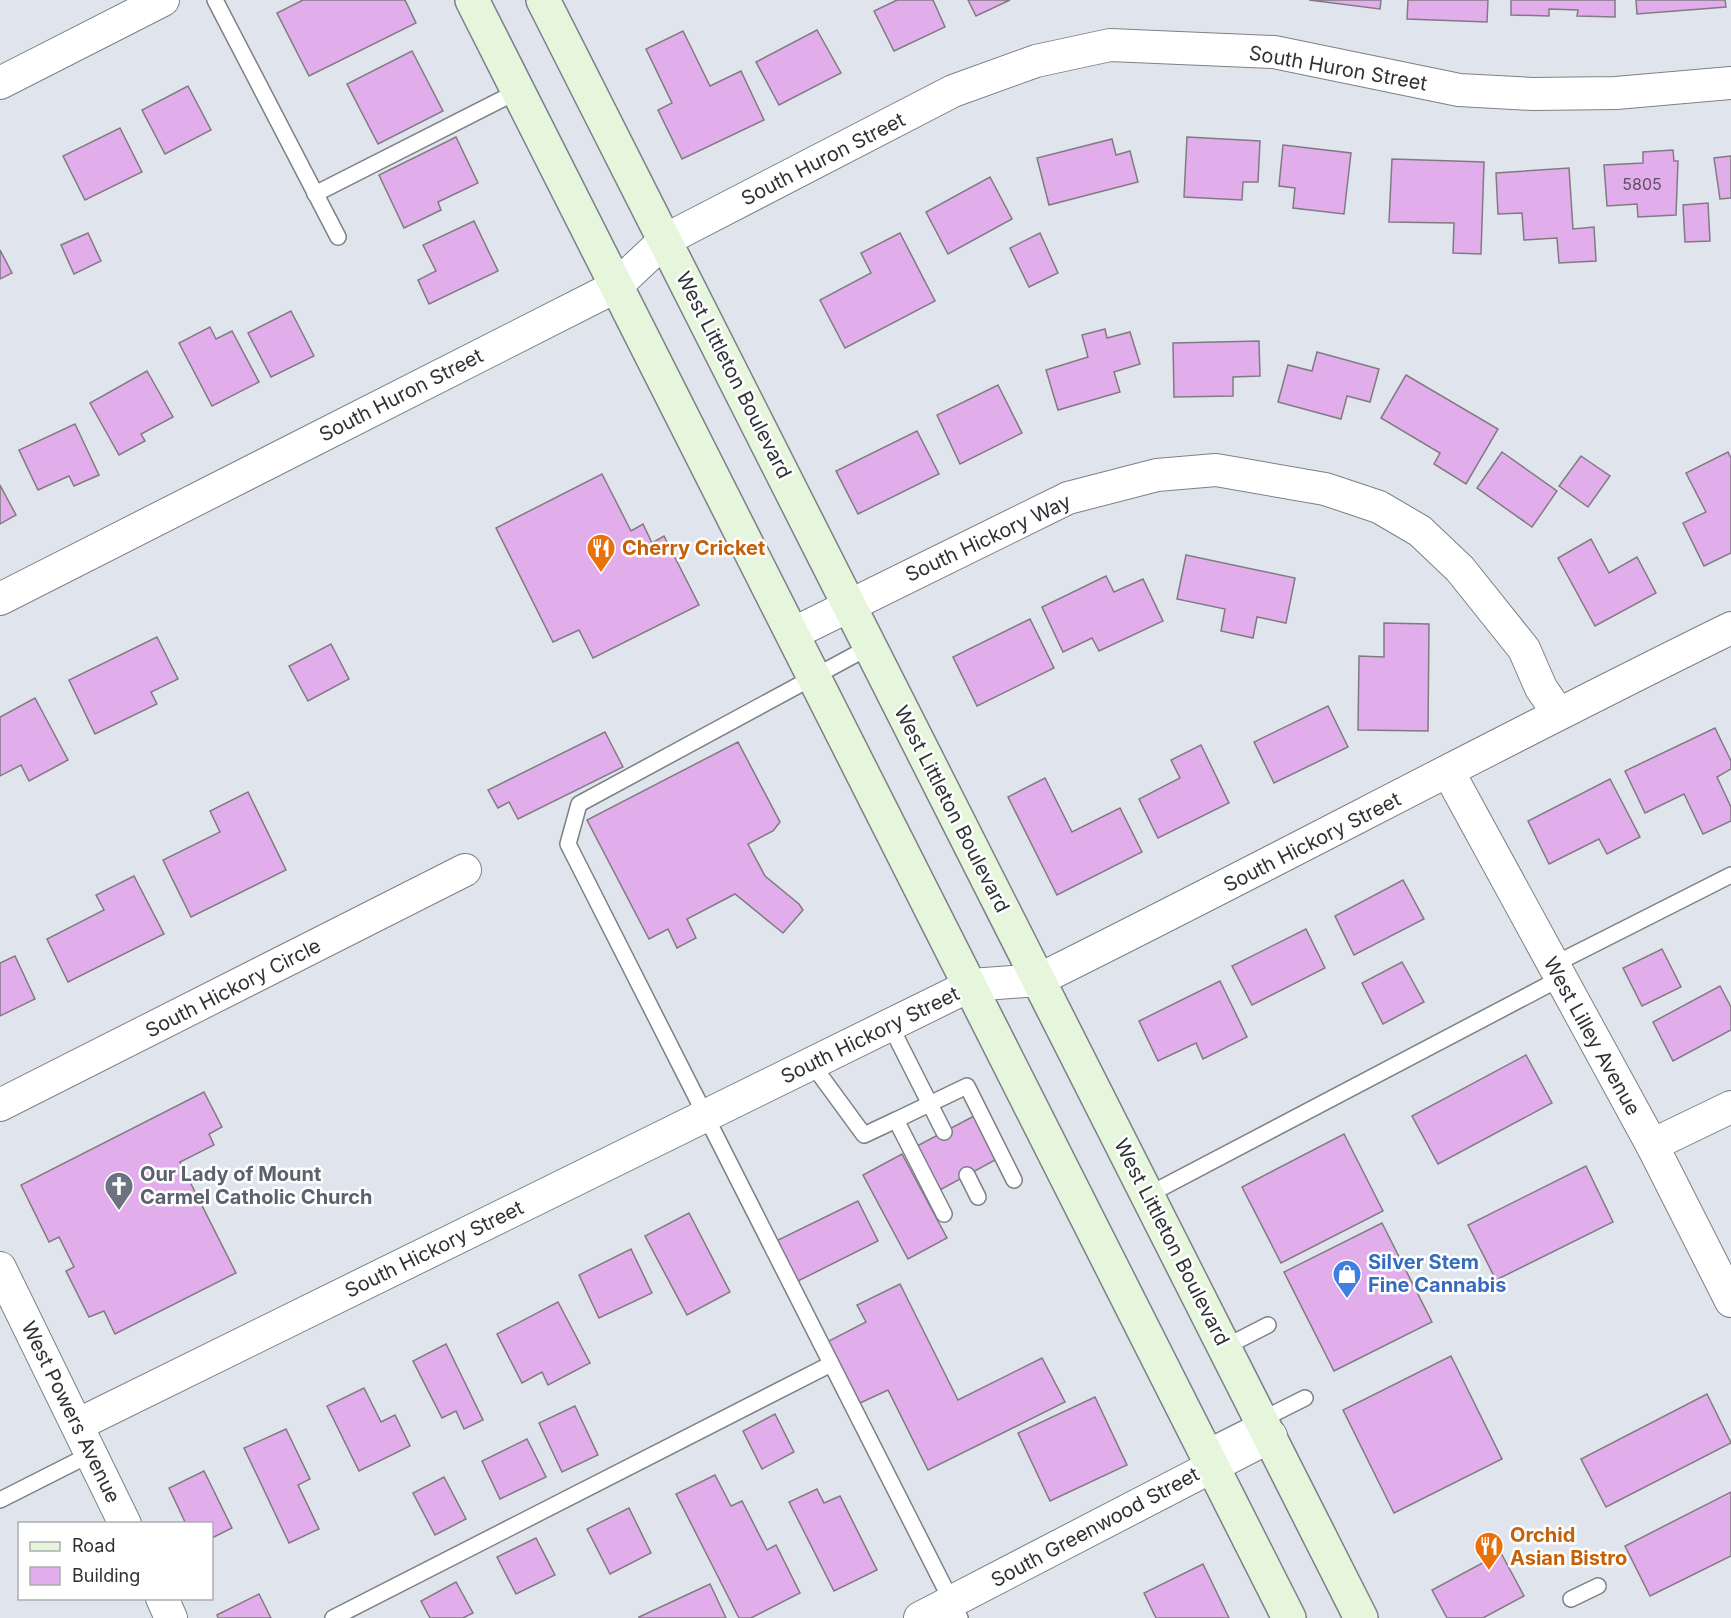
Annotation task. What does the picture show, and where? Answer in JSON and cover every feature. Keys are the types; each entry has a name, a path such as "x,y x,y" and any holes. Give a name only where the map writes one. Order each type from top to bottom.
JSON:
{"main road":[{"path":"472,0 1289,1618"},
{"name":"West Littleton Boulevard","path":"543,0 851,604 1038,980 1361,1618"}],"street":[{"path":"0,83 148,3"},
{"name":"South Huron Street","path":"0,599 615,286 665,240 953,91 1036,61 1110,45 1274,51 1459,90 1533,94 1616,93 1731,83"},
{"name":"South Hickory Way","path":"792,634 1068,498 1157,475 1216,470 1325,489 1379,507 1420,531 1460,569 1524,649 1541,688 1558,713"},
{"name":"South Hickory Street","path":"77,1425 971,985 1038,980 1449,773 1558,713 1731,628"},
{"name":"West Lilley Avenue","path":"1449,773 1652,1145 1731,1301"},
{"name":"South Hickory Circle","path":"0,1106 465,870"},
{"path":"1652,1145 1731,1107"},
{"name":"West Powers Avenue","path":"0,1268 9,1308 77,1425 124,1522"},
{"name":"South Greenwood Street","path":"920,1618 956,1610 1208,1458 1266,1428"},
{"path":"162,1600 171,1618"}],"lane":[{"path":"215,0 338,237"},
{"path":"315,194 518,91"},
{"path":"871,646 579,804 568,844 704,1117 956,1610"},
{"path":"1148,1195 1731,875"},
{"path":"890,1025 944,1132"},
{"path":"812,1064 864,1135 966,1086 1014,1180"},
{"path":"896,1120 944,1214"},
{"path":"967,1175 978,1197"},
{"path":"1225,1347 1268,1326"},
{"path":"333,1618 831,1364"},
{"path":"1266,1428 1305,1398"},
{"path":"0,1500 91,1454"},
{"path":"1571,1599 1598,1586"}],"building":[{"path":"303,0 405,0 416,23 309,76 277,13"},
{"path":"897,0 933,0 945,27 894,51 874,11"},
{"path":"968,0 1010,0 976,16"},
{"path":"1309,0 1381,0 1380,9"},
{"path":"1408,0 1488,0 1487,22 1407,19"},
{"path":"1511,0 1615,0 1615,17 1577,16 1578,10 1549,9 1549,16 1511,15"},
{"path":"1636,0 1725,0 1726,7 1637,14"},
{"path":"817,30 841,73 779,105 756,62"},
{"path":"683,31 710,86 741,71 764,120 682,159 658,110 672,103 646,49"},
{"path":"412,51 443,111 378,144 347,84"},
{"path":"188,86 211,130 165,154 142,110"},
{"path":"120,128 142,172 85,200 63,156"},
{"path":"456,137 478,183 438,202 441,210 404,228 379,175"},
{"path":"1187,137 1260,141 1258,182 1243,182 1242,200 1184,197"},
{"path":"1112,139 1116,155 1130,151 1138,182 1049,205 1037,158"},
{"path":"1283,145 1351,153 1344,214 1293,208 1295,188 1279,186"},
{"path":"1673,150 1674,161 1678,161 1676,215 1638,217 1637,204 1607,206 1604,165 1643,163 1643,152"},
{"path":"1731,156 1731,198 1720,199 1714,158"},
{"path":"1392,159 1484,162 1481,254 1453,253 1454,223 1389,222"},
{"path":"1569,168 1573,229 1594,227 1596,261 1559,263 1557,238 1524,240 1522,213 1498,214 1496,173"},
{"path":"990,177 1012,219 948,254 926,212"},
{"path":"1708,203 1710,241 1685,242 1683,205"},
{"path":"474,221 498,271 429,304 418,280 436,271 423,245"},
{"path":"88,233 101,261 74,274 61,245"},
{"path":"900,233 935,301 845,348 820,300 871,273 861,253"},
{"path":"1040,233 1058,273 1029,287 1010,248"},
{"path":"0,250 12,273 0,279"},
{"path":"291,311 314,356 271,377 248,333"},
{"path":"210,327 216,339 232,331 259,382 212,406 179,343"},
{"path":"1105,329 1107,338 1130,332 1140,364 1114,372 1120,392 1058,410 1046,370 1088,357 1082,335"},
{"path":"1259,341 1260,376 1233,377 1233,396 1174,397 1173,343"},
{"path":"1317,352 1379,369 1370,402 1347,396 1341,419 1278,402 1288,365 1312,371"},
{"path":"147,371 173,417 141,434 145,441 119,455 90,403"},
{"path":"1406,375 1498,429 1466,484 1434,464 1440,453 1381,418"},
{"path":"998,385 1022,433 960,464 937,415"},
{"path":"75,424 99,475 74,486 69,476 38,490 19,450"},
{"path":"917,431 939,474 858,514 836,471"},
{"path":"1502,452 1557,491 1532,527 1477,488"},
{"path":"1728,452 1731,458 1731,553 1704,566 1683,523 1706,512 1686,473"},
{"path":"1581,456 1610,476 1588,507 1559,486"},
{"name":"Cherry Cricket","path":"602,474 631,531 643,524 652,543 664,536 699,605 593,658 579,630 553,642 496,528"},
{"path":"0,485 16,515 0,524"},
{"path":"1591,539 1609,573 1637,557 1656,593 1595,626 1558,558"},
{"path":"1186,555 1295,578 1286,623 1257,617 1253,638 1221,631 1225,609 1177,599"},
{"path":"1106,576 1114,592 1143,579 1163,621 1099,651 1092,638 1063,652 1042,607"},
{"path":"1030,619 1054,668 977,706 953,657"},
{"path":"1384,623 1429,624 1428,731 1358,730 1359,656 1384,657"},
{"path":"157,637 178,679 151,692 157,704 95,734 69,680"},
{"path":"331,644 349,679 308,701 289,666"},
{"path":"35,698 68,760 29,781 21,765 0,776 0,717"},
{"path":"1328,706 1348,747 1274,783 1254,742"},
{"path":"1715,728 1731,761 1731,769 1717,777 1731,807 1731,821 1703,834 1684,794 1645,813 1625,771"},
{"path":"605,732 623,767 518,819 509,802 498,808 488,790"},
{"path":"738,742 780,822 773,831 748,844 765,876 799,904 803,910 783,933 735,894 687,919 696,938 677,948 668,929 649,939 587,820"},
{"path":"1201,745 1229,803 1158,838 1139,799 1180,778 1171,760"},
{"path":"1045,778 1072,832 1120,808 1142,852 1057,895 1008,797"},
{"path":"1610,779 1640,837 1607,854 1599,839 1549,864 1528,821"},
{"path":"248,792 286,870 191,917 163,860 220,832 210,811"},
{"path":"134,876 164,934 68,982 47,939 104,910 96,895"},
{"path":"1403,880 1424,919 1354,955 1335,916"},
{"path":"1306,929 1325,968 1252,1005 1232,966"},
{"path":"1662,949 1681,987 1642,1006 1623,968"},
{"path":"15,956 35,999 0,1016 0,963"},
{"path":"1402,962 1424,1002 1383,1024 1362,983"},
{"path":"1220,981 1247,1037 1203,1059 1196,1043 1158,1061 1139,1021"},
{"path":"1720,986 1731,1007 1731,1030 1673,1061 1653,1022"},
{"path":"1526,1055 1552,1103 1438,1164 1412,1116"},
{"name":"Our Lady of Mount Carmel Catholic Church","path":"204,1092 222,1127 209,1134 214,1145 180,1162 236,1273 115,1334 104,1311 89,1317 66,1271 74,1267 59,1237 49,1242 21,1185"},
{"path":"974,1116 997,1159 938,1191 915,1147"},
{"path":"1344,1134 1383,1211 1281,1263 1242,1187"},
{"path":"902,1154 947,1238 908,1259 863,1175"},
{"path":"1586,1166 1613,1222 1496,1280 1468,1225"},
{"path":"858,1201 878,1241 796,1282 776,1241"},
{"path":"689,1213 730,1292 687,1315 645,1236"},
{"path":"1382,1223 1432,1322 1334,1371 1284,1272"},
{"path":"631,1249 652,1293 599,1318 579,1275"},
{"path":"900,1284 958,1400 1042,1358 1065,1402 928,1470 888,1390 858,1404 827,1342 866,1322 857,1305"},
{"path":"558,1302 590,1363 548,1385 542,1372 522,1383 497,1334"},
{"path":"446,1344 483,1420 464,1429 456,1411 442,1418 413,1361"},
{"path":"1451,1356 1502,1459 1394,1513 1343,1410"},
{"path":"364,1388 381,1422 395,1415 410,1446 359,1471 327,1406"},
{"path":"1707,1394 1731,1443 1606,1507 1581,1459"},
{"path":"1095,1397 1127,1465 1050,1501 1018,1433"},
{"path":"575,1406 598,1455 562,1472 539,1423"},
{"path":"775,1414 794,1452 762,1469 743,1431"},
{"path":"286,1429 310,1479 298,1485 319,1529 289,1543 244,1448"},
{"path":"527,1439 546,1477 500,1499 482,1461"},
{"path":"204,1471 232,1528 213,1538 213,1522 185,1522 169,1488"},
{"path":"715,1475 731,1506 742,1501 767,1550 776,1545 800,1593 751,1618 739,1618 676,1494"},
{"path":"444,1477 466,1519 435,1535 413,1493"},
{"path":"817,1489 824,1503 840,1496 877,1570 834,1591 789,1502"},
{"path":"1731,1492 1731,1556 1650,1596 1625,1546"},
{"path":"629,1508 651,1553 610,1574 587,1529"},
{"path":"536,1538 555,1575 516,1594 497,1557"},
{"name":"Orchid Asian Bistro","path":"1501,1553 1524,1596 1483,1618 1447,1618 1432,1590"},
{"path":"1203,1564 1229,1618 1156,1618 1144,1593"},
{"path":"456,1582 473,1613 463,1618 430,1618 421,1601"},
{"path":"710,1584 726,1618 639,1618 639,1617"},
{"path":"259,1594 271,1618 218,1618 217,1615"}],"place":[{"name":"Cherry Cricket","path":"601,574"},
{"name":"Our Lady of Mount Carmel Catholic Church","path":"119,1212"},
{"name":"Silver Stem Fine Cannabis","path":"1347,1300"},
{"name":"Orchid Asian Bistro","path":"1489,1572"}]}
